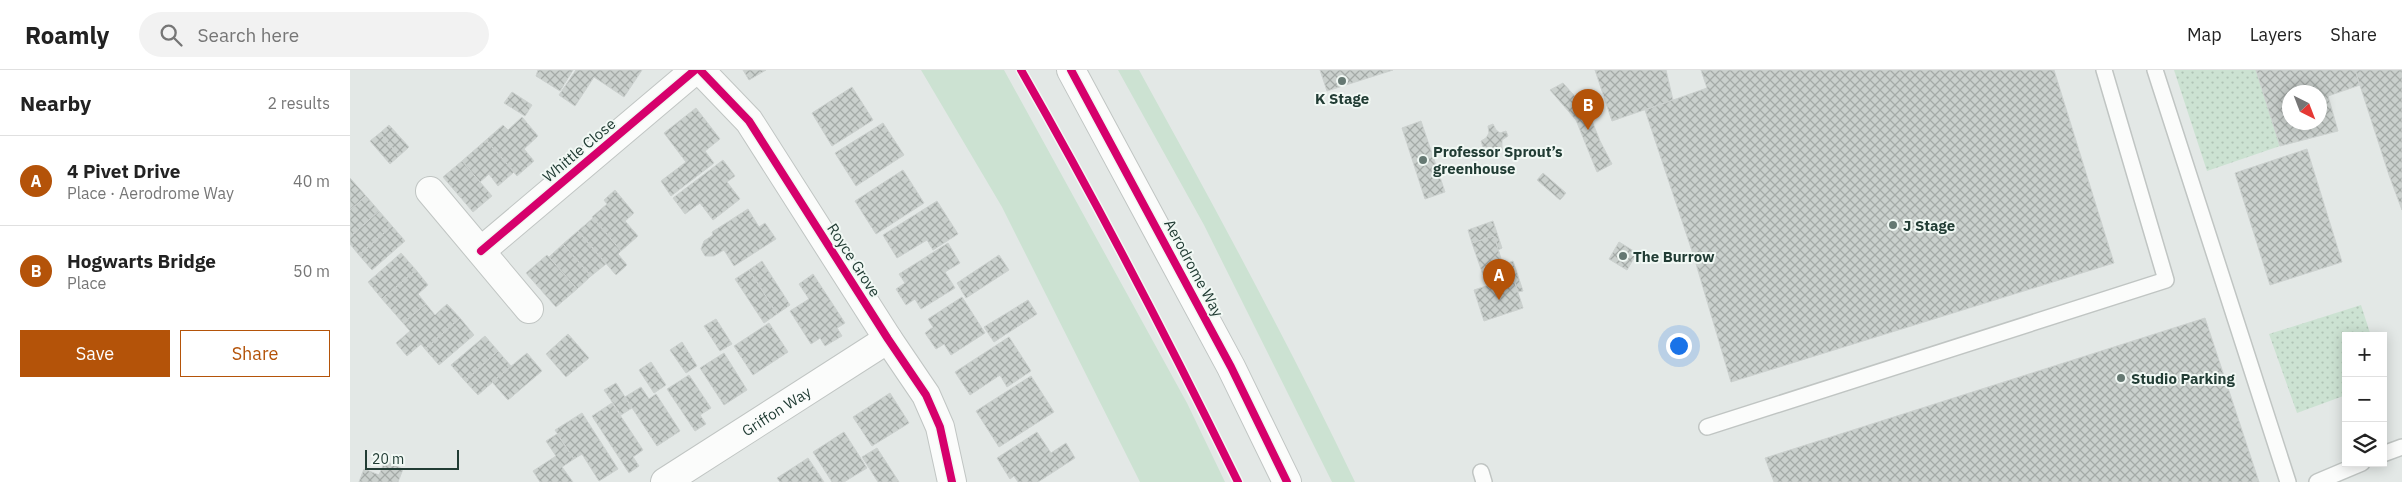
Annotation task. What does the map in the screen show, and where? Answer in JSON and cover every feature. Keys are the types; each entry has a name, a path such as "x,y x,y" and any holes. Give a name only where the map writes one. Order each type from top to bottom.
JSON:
{"street":[{"name":"Whittle Close","path":"481,251 695,70"},
{"name":"Royce Grove","path":"700,70 749,121 888,339 926,395 940,427 952,482"},
{"name":"Aerodrome Way","path":"1071,70 1231,367 1287,482"},
{"path":"430,191 529,309"},
{"name":"Griffon Way","path":"665,482 888,339"}],"lane":[{"path":"1707,426 2166,280 2104,70"},
{"path":"2155,70 2288,482"},
{"path":"2387,453 2402,448"},
{"path":"2317,482 2353,467"}],"green space":[{"path":"921,70 1004,70 1187,403 1225,482 1140,482 1002,207"},
{"path":"1118,70 1139,70 1277,326 1355,482 1332,482 1204,225"},
{"path":"2174,70 2256,70 2280,146 2207,171"},
{"path":"2361,305 2370,332 2342,332 2342,396 2297,413 2269,334"}],"building":[{"path":"538,70 573,70 560,91 536,76"},
{"path":"576,70 642,70 624,97 594,77 575,106 559,95"},
{"path":"743,70 766,70 749,80"},
{"name":"K Stage","path":"1320,70 1393,70 1327,91"},
{"path":"1595,70 1666,70 1673,100 1612,121"},
{"name":"J Stage","path":"1701,70 2054,70 2114,263 1731,382 1694,257 1645,110 1707,88"},
{"path":"2256,70 2355,70 2360,85 2328,96 2338,131 2280,146"},
{"path":"2355,70 2402,70 2402,210 2389,175"},
{"path":"1563,83 1588,111 1612,164 1597,172 1576,120 1550,90"},
{"path":"852,87 873,120 832,146 812,113"},
{"path":"512,92 532,105 525,116 504,103"},
{"path":"696,108 720,139 705,151 714,163 671,196 661,181 686,162 664,133"},
{"path":"522,117 538,136 524,149 534,161 517,176 486,140 503,125 508,130"},
{"name":"Professor Sprout’s greenhouse","path":"1421,121 1445,192 1425,199 1402,128"},
{"path":"883,123 904,155 856,186 835,153"},
{"path":"1493,124 1496,130 1500,133 1506,131 1508,136 1502,140 1502,150 1495,153 1491,147 1483,147 1481,141 1489,133 1488,126"},
{"path":"389,125 409,147 399,156 380,133"},
{"path":"380,133 399,156 390,164 370,141"},
{"path":"486,140 514,172 498,186 489,174 480,182 462,161"},
{"path":"2307,149 2342,262 2270,285 2235,173"},
{"path":"723,160 735,176 727,182 740,199 713,220 700,203 685,214 673,198"},
{"path":"462,161 492,196 473,212 443,177"},
{"path":"903,170 924,203 876,234 855,201"},
{"path":"1543,173 1566,193 1560,200 1537,180"},
{"path":"350,178 366,196 350,210"},
{"path":"615,190 634,213 625,221 638,236 621,251 592,217 607,204 604,200"},
{"path":"366,196 379,211 350,237 350,210"},
{"path":"937,201 958,234 933,250 927,240 897,258 883,235"},
{"path":"748,209 759,227 765,223 776,239 734,266 724,250 714,256 705,256 701,249 704,241 713,235 712,232"},
{"path":"379,211 392,226 359,255 350,244 350,237"},
{"path":"593,218 621,251 618,254 627,265 616,275 578,231"},
{"path":"1493,221 1502,248 1498,250 1494,236 1472,243 1468,230"},
{"path":"392,226 405,241 372,270 359,255"},
{"path":"578,231 606,264 591,276 563,244"},
{"path":"1494,236 1504,268 1483,275 1472,243"},
{"name":"The Burrow","path":"1619,242 1637,253 1627,270 1609,259"},
{"path":"948,243 960,263 945,272 955,288 921,309 915,299 906,305 896,289 905,283 899,274"},
{"path":"563,244 591,276 577,289 549,257"},
{"path":"401,253 416,270 382,299 368,282"},
{"path":"547,255 577,289 556,307 526,273"},
{"path":"999,255 1009,270 966,298 957,283"},
{"path":"762,261 790,305 777,314 749,270"},
{"path":"1513,261 1523,291 1518,292 1513,277 1494,283 1490,272 1504,268 1503,265"},
{"path":"416,270 428,285 418,294 426,304 403,323 382,299"},
{"path":"749,270 777,314 764,323 735,279"},
{"path":"813,274 845,323 837,328 842,336 825,346 820,338 811,344 790,311 809,299 799,284"},
{"path":"1513,277 1523,308 1484,321 1474,290"},
{"path":"962,297 985,333 951,355 944,344 936,349 925,333 933,327 928,319"},
{"path":"1028,300 1037,314 994,342 984,327"},
{"path":"426,304 435,315 447,304 460,318 425,349 421,344 407,356 396,343 410,331 403,323"},
{"path":"460,318 474,335 439,365 425,349"},
{"name":"Studio Parking","path":"2205,318 2259,482 1774,482 1765,458"},
{"path":"716,319 732,344 720,351 704,326"},
{"path":"769,323 788,352 753,375 734,346"},
{"path":"568,334 589,358 566,377 546,354"},
{"path":"485,336 498,351 465,381 451,365"},
{"path":"1009,337 1031,371 1007,387 1000,375 970,395 955,372"},
{"path":"682,342 697,366 686,373 670,350"},
{"path":"498,351 511,366 478,395 465,381"},
{"path":"527,353 542,371 508,400 492,382"},
{"path":"724,353 747,390 724,405 700,368"},
{"path":"651,362 666,385 654,393 639,370"},
{"path":"689,375 711,408 700,415 706,424 695,431 667,389"},
{"path":"1031,376 1054,412 999,447 976,411"},
{"path":"616,383 632,408 621,415 604,390"},
{"path":"641,387 649,399 656,394 680,431 657,446 625,397"},
{"path":"890,393 909,423 872,446 853,417"},
{"path":"612,403 643,450 633,457 639,466 629,473 592,416"},
{"path":"582,413 618,469 599,481 582,454 574,459 555,430"},
{"path":"844,432 867,468 844,482 832,482 813,452"},
{"path":"1037,432 1051,453 1066,443 1075,458 1038,482 1018,482 1014,476 1010,479 997,458"},
{"path":"557,434 574,459 562,467 573,482 540,482 533,471 556,456 546,441"},
{"path":"877,448 899,482 878,482 862,457"},
{"path":"808,458 824,482 780,482 777,478"},
{"path":"385,461 403,469 398,482 359,482 364,469 379,475"}],"cycle path":[{"path":"481,251 695,70"},
{"path":"700,70 749,121 888,339 926,395 940,427 952,482"},
{"path":"1021,70 1133,274 1238,482"},
{"path":"1071,70 1231,367 1287,482"}],"place":[{"name":"K Stage","path":"1342,81"},
{"name":"Hogwarts Bridge","path":"1588,130"},
{"name":"Professor Sprout’s greenhouse","path":"1423,160"},
{"name":"J Stage","path":"1893,225"},
{"name":"The Burrow","path":"1623,256"},
{"name":"4 Pivet Drive","path":"1499,300"},
{"name":"Studio Parking","path":"2121,378"}]}
